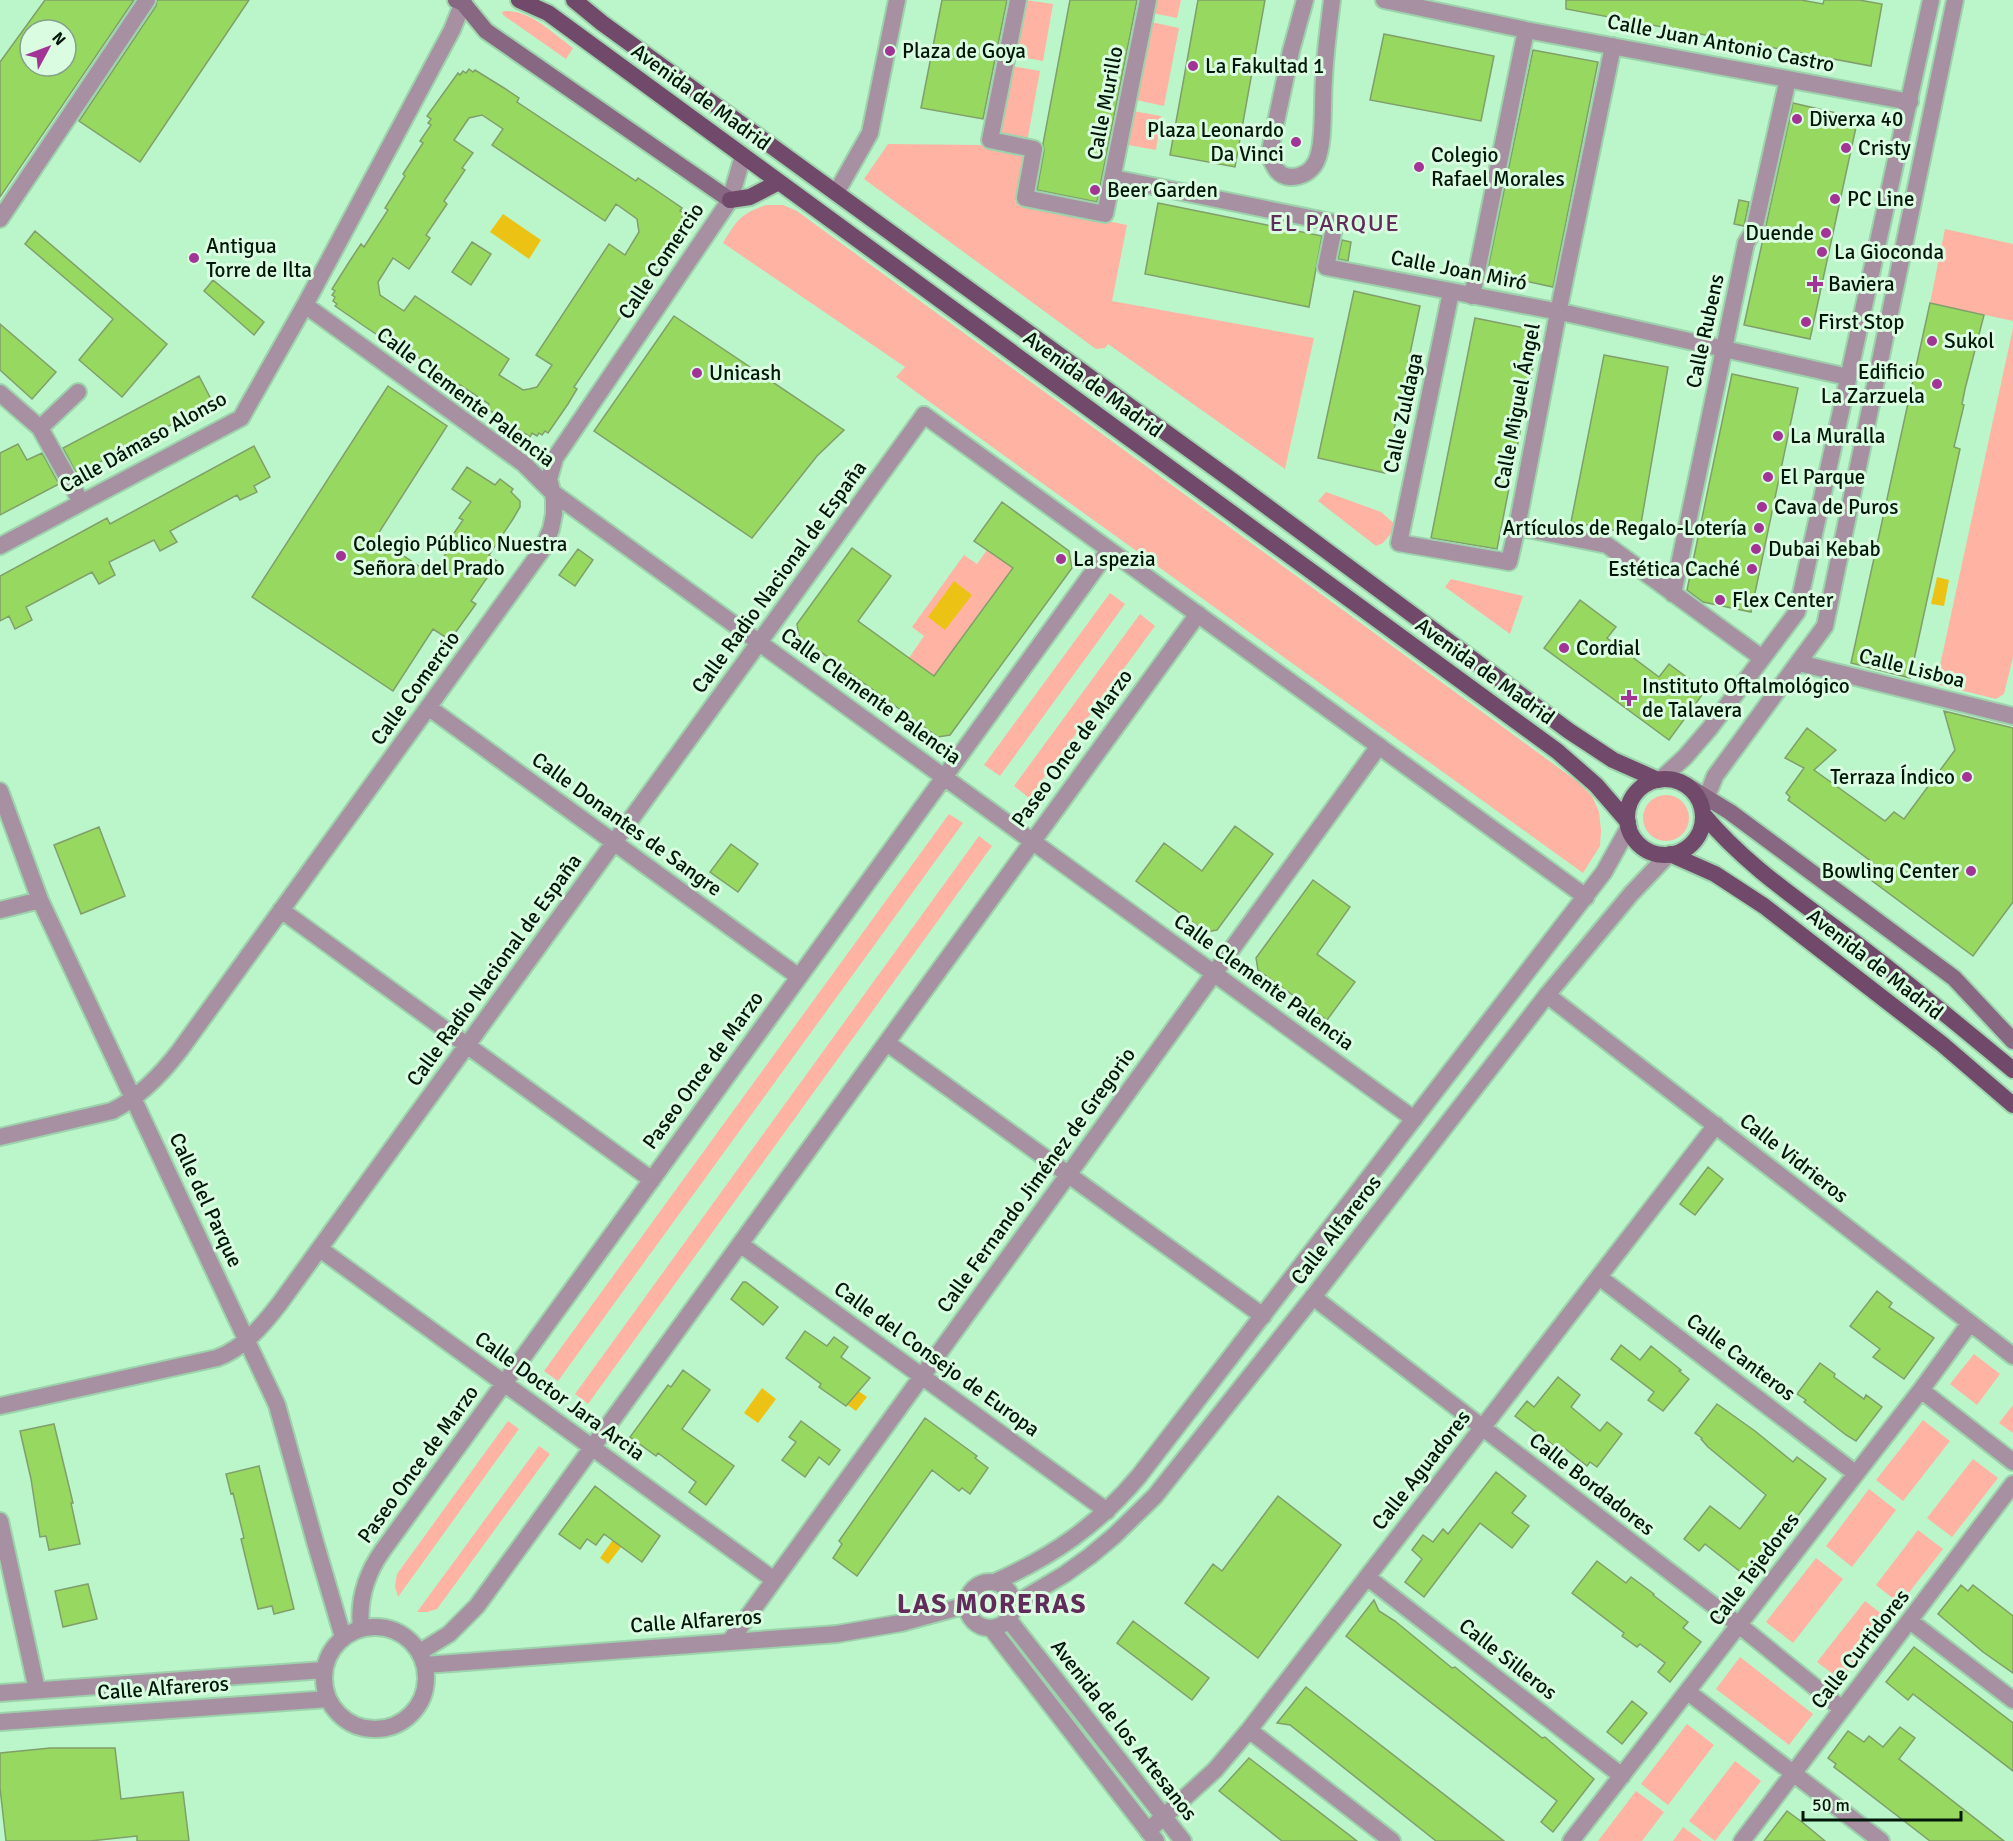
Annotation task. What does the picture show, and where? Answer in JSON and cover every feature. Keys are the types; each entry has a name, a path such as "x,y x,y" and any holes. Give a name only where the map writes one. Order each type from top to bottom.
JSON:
{"main road":[{"name":"Avenida de Madrid","path":"519,0 548,13 1557,752 1596,785 1628,824 1633,837 1642,847 1657,854 1669,854 1715,874 1764,906 1942,1044 2013,1105"},
{"name":"Avenida de Madrid","path":"574,0 602,23 1243,489 1569,732 1613,760 1659,780 1672,780 1686,785 1704,807 1719,834 1756,868 1905,980 2013,1070"},
{"path":"461,1 486,31 730,200 750,197 779,182"},
{"path":"1628,824 1629,807 1634,795 1645,785 1659,780"},
{"name":"Avenida de Madrid","path":"1704,807 1730,812 1954,978 2013,1041"},
{"path":"1669,854 1681,851 1692,843 1700,831 1704,807"}],"street":[{"path":"0,219 147,0"},
{"path":"836,193 870,133 897,0"},
{"name":"Calle Murillo","path":"1018,0 990,140 1034,149 1024,198 1105,214 1148,0"},
{"path":"1305,0 1291,51 1269,155 1274,168 1280,174 1288,177 1301,176 1316,162 1320,145 1332,0"},
{"name":"Calle Juan Antonio Castro","path":"1384,0 1526,30 1910,102"},
{"path":"1659,780 1710,728 1797,612 1931,0"},
{"path":"1704,807 1720,769 1825,626 1955,0"},
{"name":"Calle Dámaso Alonso","path":"0,546 241,418 305,305 452,30 461,1"},
{"path":"1472,296 1526,30"},
{"name":"Calle Miguel Ángel","path":"1399,543 1509,562 1564,314 1613,46"},
{"name":"Calle Rubens","path":"1673,594 1746,243 1754,231 1788,79"},
{"name":"Calle Comercio","path":"0,1137 112,1112 133,1098 175,1057 542,550 555,514 550,471 562,447 730,200 743,156"},
{"name":"Calle Joan Miró","path":"1113,178 1335,223 1326,267 1564,314 1848,377"},
{"name":"Calle Zuldaga","path":"1399,543 1451,292"},
{"name":"Calle Clemente Palencia","path":"305,305 524,464 552,492 1414,1119"},
{"path":"40,428 78,392"},
{"path":"0,393 40,428 81,502"},
{"name":"Calle Radio Nacional de España","path":"0,1406 217,1358 247,1340 275,1310 924,415 1109,550"},
{"path":"1517,528 1607,545 1762,658"},
{"path":"1109,550 1586,897"},
{"name":"Paseo Once de Marzo","path":"360,1628 363,1592 375,1562 1109,550"},
{"name":"Paseo Once de Marzo","path":"422,1658 477,1606 1198,614"},
{"name":"Calle Lisboa","path":"1799,663 2012,711"},
{"name":"Calle Donantes de Sangre","path":"429,707 799,977"},
{"name":"Calle Fernando Jiménez de Gregorio","path":"730,1641 1379,746"},
{"name":"Calle del Parque","path":"0,791 40,900 278,1405 343,1637"},
{"name":"Calle Alfareros","path":"995,1582 1042,1559 1084,1532 1139,1476 1604,873 1628,824"},
{"name":"Calle Alfareros","path":"1011,1612 1090,1556 1114,1536 1172,1476 1547,995 1630,894 1669,854"},
{"path":"0,910 40,900"},
{"path":"281,910 652,1180"},
{"name":"Calle Vidrieros","path":"1547,995 2013,1356"},
{"path":"887,1043 1263,1316"},
{"name":"Calle Aguadores","path":"1152,1836 1165,1818 1215,1770 1249,1730 1716,1125"},
{"name":"Calle del Consejo de Europa","path":"740,1244 1107,1511"},
{"name":"Calle Doctor Jara Arcia","path":"320,1249 774,1580"},
{"name":"Calle Canteros","path":"1599,1276 1855,1473"},
{"name":"Calle Bordadores","path":"1313,1297 1738,1625 1842,1709"},
{"name":"Calle Tejedores","path":"1571,1841 1921,1390 1970,1323"},
{"path":"1921,1390 2013,1462"},
{"name":"Calle Curtidores","path":"1742,1841 2013,1484"},
{"path":"0,1521 37,1690"},
{"name":"Calle Silleros","path":"1367,1577 1622,1776"},
{"path":"986,1582 995,1582 1007,1589 1012,1596 1011,1612 1000,1626 985,1627 974,1621 968,1611 969,1596 977,1586 986,1582"},
{"name":"Calle Alfareros","path":"422,1658 730,1641 860,1631 901,1623 967,1605"},
{"name":"Avenida de los Artesanos","path":"1011,1612 1183,1841"},
{"path":"1910,1621 2013,1700"},
{"path":"380,1627 399,1632 414,1644 422,1658 426,1680 420,1702 411,1714 392,1726 377,1729 355,1725 342,1717 328,1699 324,1685 324,1670 331,1652 343,1637 360,1628 380,1627"},
{"name":"Avenida de los Artesanos","path":"991,1628 1152,1836"},
{"name":"Calle Alfareros","path":"0,1693 324,1670"},
{"path":"1688,1692 1881,1841"},
{"name":"Calle Alfareros","path":"0,1722 328,1699"},
{"path":"1249,1730 1392,1841"}],"shaded area":[{"path":"1025,0 1053,4 1043,61 1016,56"},
{"path":"1154,0 1181,0 1177,18 1152,13"},
{"path":"502,12 524,14 573,48 566,59 503,15"},
{"path":"1151,22 1179,28 1164,106 1136,100"},
{"path":"1012,66 1040,71 1027,142 999,137"},
{"path":"1133,111 1161,116 1156,150 1128,145"},
{"path":"888,144 981,145 1024,154 1015,202 1127,225 1112,301 1314,338 1285,469 1108,344 1105,348 1096,349 864,179"},
{"path":"766,205 783,205 797,211 1578,782 1592,796 1599,812 1601,830 1600,846 1583,873 896,377 905,367 723,243 740,219"},
{"path":"503,214 541,240 529,259 490,232"},
{"path":"1945,229 2013,244 2013,321 1930,303"},
{"path":"2013,328 2013,657 2004,694 1996,699 1936,684"},
{"path":"1326,492 1381,512 1397,526 1383,543 1376,546 1318,501"},
{"path":"987,550 1013,568 934,676 909,658 924,636 912,627 964,555 977,564"},
{"path":"1937,577 1949,580 1944,606 1931,604"},
{"path":"1451,579 1523,596 1510,634 1445,587"},
{"path":"954,581 972,595 945,630 928,617"},
{"path":"1110,593 1125,604 1000,776 984,765"},
{"path":"1140,614 1155,626 1029,798 1014,786"},
{"path":"1666,795 1682,802 1689,818 1682,834 1666,841 1650,834 1643,818 1650,802"},
{"path":"949,814 963,823 558,1381 544,1371"},
{"path":"979,836 992,846 588,1404 575,1394"},
{"path":"1974,1354 2000,1374 1977,1405 1950,1384"},
{"path":"844,1381 867,1397 856,1411 834,1395"},
{"path":"762,1388 776,1399 758,1423 744,1413"},
{"path":"2013,1405 2013,1433 1999,1423"},
{"path":"1923,1420 1950,1441 1903,1501 1876,1480"},
{"path":"508,1421 519,1429 398,1597 395,1586 397,1574"},
{"path":"539,1446 550,1454 437,1609 417,1612"},
{"path":"1973,1459 1998,1478 1952,1537 1927,1518"},
{"path":"1869,1489 1896,1510 1852,1567 1826,1546"},
{"path":"1918,1530 1943,1549 1900,1604 1876,1585"},
{"path":"619,1531 628,1538 608,1564 600,1558"},
{"path":"1816,1558 1843,1579 1793,1643 1766,1622"},
{"path":"1865,1601 1888,1619 1841,1680 1817,1662"},
{"path":"1740,1657 1813,1714 1789,1745 1716,1689"},
{"path":"1687,1724 1714,1745 1668,1805 1641,1784"},
{"path":"1735,1761 1761,1781 1715,1841 1689,1821"},
{"path":"1636,1791 1664,1812 1642,1841 1598,1841"},
{"path":"1683,1827 1702,1841 1673,1841"}],"building":[{"path":"45,0 134,0 0,197 0,62 18,37 18,78 78,78 78,18 32,18"},
{"path":"157,0 249,0 140,162 79,121 156,6"},
{"path":"942,0 1007,0 983,119 921,108"},
{"path":"1070,0 1137,0 1097,202 1037,190 1044,151 1043,144"},
{"path":"1198,0 1265,0 1235,167 1170,155"},
{"path":"1566,0 1801,0 1823,4 1824,0 1859,0 1882,4 1871,66 1566,9"},
{"path":"1384,34 1494,56 1481,121 1370,100"},
{"path":"1533,50 1598,62 1553,287 1487,273"},
{"path":"469,69 473,72 475,70 504,88 519,98 517,102 636,181 638,178 682,208 680,211 684,213 682,217 685,219 682,223 685,226 667,255 657,270 654,267 574,387 577,389 568,404 548,433 545,431 542,435 539,433 537,436 532,433 530,437 486,408 489,404 381,333 379,336 335,306 337,304 333,301 335,297 332,295 335,291 332,289 361,244 364,247 388,210 385,208 423,143 420,141 431,125 428,123 431,119 427,116 458,73 460,75 463,71 466,73","holes":["482,115 503,129 492,145 605,221 616,204 637,219 639,232 625,255 609,244 536,355 552,365 537,387 523,390 499,375 509,359 415,296 404,311 380,295 378,282 393,258 409,269 430,238 426,235 447,204 444,201 465,170 462,168 473,153 454,140 469,118"]},
{"path":"1793,103 1858,118 1810,339 1744,325"},
{"path":"1739,200 1749,202 1744,226 1734,224"},
{"path":"1158,203 1322,236 1309,307 1145,274"},
{"path":"35,231 167,344 122,397 79,360 113,319 25,244"},
{"path":"1342,240 1351,242 1348,261 1338,259"},
{"path":"472,242 491,254 471,285 452,272"},
{"path":"213,280 264,322 254,335 204,291"},
{"path":"1354,291 1420,306 1385,473 1318,458"},
{"path":"1930,303 1984,315 1965,389 1962,404 1964,405 1954,447 1960,449 1910,678 1851,663"},
{"name":"Unicash","path":"674,316 844,430 817,456 752,538 594,431"},
{"path":"1475,318 1540,331 1497,549 1431,538"},
{"path":"0,324 56,372 32,399 0,370"},
{"path":"1604,355 1668,367 1639,535 1571,522"},
{"path":"1732,374 1798,388 1751,612 1703,602 1687,590"},
{"path":"199,376 213,403 77,474 63,448"},
{"name":"Colegio Público Nuestra Señora del Prado","path":"388,386 447,426 376,537 432,575 456,538 452,536 463,520 459,518 471,502 452,489 467,467 495,485 500,479 513,489 511,492 520,501 520,507 489,555 498,562 471,601 476,604 450,640 433,629 393,691 252,597"},
{"path":"18,444 27,460 42,453 59,484 0,515 0,453"},
{"path":"254,446 270,477 254,486 257,492 240,500 237,495 170,531 177,542 160,551 154,540 109,562 115,575 99,584 92,572 26,607 32,620 15,629 9,616 0,621 0,576 107,518 110,524"},
{"path":"1002,502 1069,551 1072,568 950,735 938,737 799,636 797,624 852,548 891,576 858,621 934,676 1013,568 974,541"},
{"path":"578,549 593,560 575,586 559,575"},
{"path":"1580,600 1616,627 1607,638 1659,677 1669,664 1705,691 1669,740 1544,648"},
{"path":"1944,711 2013,728 2013,902 1973,956 1863,874 1872,862 1788,800 1790,797 1786,793 1804,768 1785,758 1807,728 1836,750 1814,770 1885,821 1894,812 1904,819 1955,750"},
{"path":"1235,826 1273,854 1217,930 1206,932 1136,881 1164,843 1202,871"},
{"path":"99,827 125,896 81,914 54,845"},
{"path":"731,844 758,864 738,892 710,872"},
{"path":"1313,880 1350,907 1317,954 1355,982 1327,1020 1258,970 1256,958"},
{"path":"1708,1167 1723,1179 1695,1215 1680,1204"},
{"path":"743,1282 778,1307 763,1325 731,1299"},
{"path":"1877,1291 1892,1303 1889,1307 1934,1338 1904,1379 1873,1357 1880,1349 1850,1326"},
{"path":"805,1331 827,1346 834,1337 848,1347 841,1357 870,1378 846,1406 819,1387 821,1384 786,1358"},
{"path":"1621,1345 1640,1360 1651,1346 1689,1379 1663,1411 1648,1400 1654,1392 1611,1359"},
{"path":"1820,1363 1835,1374 1834,1377 1864,1399 1866,1395 1882,1407 1856,1441 1804,1402 1806,1400 1797,1394"},
{"path":"683,1370 710,1390 682,1429 734,1466 706,1505 689,1492 696,1482 658,1453 656,1456 630,1437 668,1385 671,1387"},
{"path":"1558,1377 1580,1395 1571,1407 1600,1431 1607,1422 1622,1434 1597,1467 1590,1462 1587,1466 1563,1447 1561,1451 1515,1416 1527,1401 1534,1407"},
{"path":"1717,1404 1793,1462 1797,1457 1826,1479 1764,1560 1759,1557 1749,1569 1747,1568 1742,1573 1705,1544 1699,1551 1684,1539 1710,1506 1740,1529 1766,1495 1708,1447 1695,1433"},
{"path":"925,1418 977,1456 975,1458 988,1468 970,1494 962,1488 959,1491 932,1470 857,1576 833,1558 842,1544 839,1541"},
{"path":"801,1421 840,1450 829,1465 819,1457 805,1477 782,1460 796,1442 789,1437"},
{"path":"54,1424 73,1503 71,1503 80,1544 49,1550 46,1536 40,1537 31,1479 20,1431"},
{"path":"259,1466 294,1609 274,1614 272,1606 258,1609 241,1539 244,1538 226,1474"},
{"path":"1496,1472 1526,1496 1512,1513 1529,1526 1512,1548 1480,1523 1424,1597 1405,1582 1422,1559 1412,1550 1423,1535 1433,1542 1443,1529 1448,1534"},
{"path":"595,1486 660,1536 642,1562 604,1534 596,1545 587,1539 580,1549 559,1534"},
{"path":"1278,1496 1341,1545 1258,1658 1185,1603 1213,1564 1222,1571"},
{"path":"1597,1561 1626,1583 1631,1577 1654,1594 1688,1622 1683,1628 1701,1642 1670,1682 1658,1672 1665,1663 1640,1644 1637,1647 1622,1636 1624,1633 1572,1593"},
{"path":"88,1584 97,1619 63,1627 55,1591"},
{"path":"1961,1585 1968,1591 1973,1585 2013,1616 2013,1673 1983,1652 1938,1614"},
{"path":"1374,1600 1379,1611 1395,1621 1452,1668 1455,1667 1542,1738 1545,1737 1594,1779 1553,1832 1541,1822 1557,1801 1346,1636"},
{"path":"1133,1621 1209,1678 1192,1700 1117,1643"},
{"path":"1914,1647 2013,1723 2013,1771 1913,1694 1908,1700 1886,1682"},
{"path":"1306,1687 1504,1841 1436,1841 1290,1725 1277,1723"},
{"path":"1632,1701 1647,1713 1622,1744 1607,1732"},
{"path":"1900,1727 1915,1738 1899,1759 2004,1841 1930,1841 1834,1767 1836,1764 1828,1758 1848,1731 1864,1742 1869,1736 1883,1747"},
{"path":"50,1748 115,1748 121,1799 183,1792 189,1841 137,1841 137,1836 90,1841 6,1841 0,1788 0,1753"},
{"path":"1249,1758 1357,1841 1282,1841 1219,1791"},
{"path":"1787,1811 1802,1822 1825,1841 1764,1841"}],"place":[{"name":"Plaza de Goya","path":"890,51"},
{"name":"La Fakultad 1","path":"1193,66"},
{"name":"Diverxa 40","path":"1797,119"},
{"name":"Plaza Leonardo Da Vinci","path":"1296,142"},
{"name":"Cristy","path":"1846,148"},
{"name":"Colegio Rafael Morales","path":"1419,167"},
{"name":"Beer Garden","path":"1095,190"},
{"name":"PC Line","path":"1835,199"},
{"name":"Duende","path":"1826,233"},
{"name":"La Gioconda","path":"1822,252"},
{"name":"Antigua Torre de Ilta","path":"194,258"},
{"name":"Baviera","path":"1815,284"},
{"name":"First Stop","path":"1806,322"},
{"name":"Sukol","path":"1932,341"},
{"name":"Unicash","path":"697,373"},
{"name":"Edificio La Zarzuela","path":"1937,384"},
{"name":"La Muralla","path":"1778,436"},
{"name":"El Parque","path":"1768,477"},
{"name":"Cava de Puros","path":"1762,507"},
{"name":"Artículos de Regalo-Lotería","path":"1759,528"},
{"name":"Dubai Kebab","path":"1756,549"},
{"name":"Colegio Público Nuestra Señora del Prado","path":"341,556"},
{"name":"La spezia","path":"1061,559"},
{"name":"Estética Caché","path":"1752,569"},
{"name":"Flex Center","path":"1720,600"},
{"name":"Cordial","path":"1564,648"},
{"name":"Instituto Oftalmológico de Talavera","path":"1629,698"},
{"name":"Terraza Índico","path":"1967,777"},
{"name":"Bowling Center","path":"1971,871"}],"district":[{"name":"EL PARQUE","path":"1335,223"},
{"name":"LAS MORERAS","path":"992,1604"}]}
